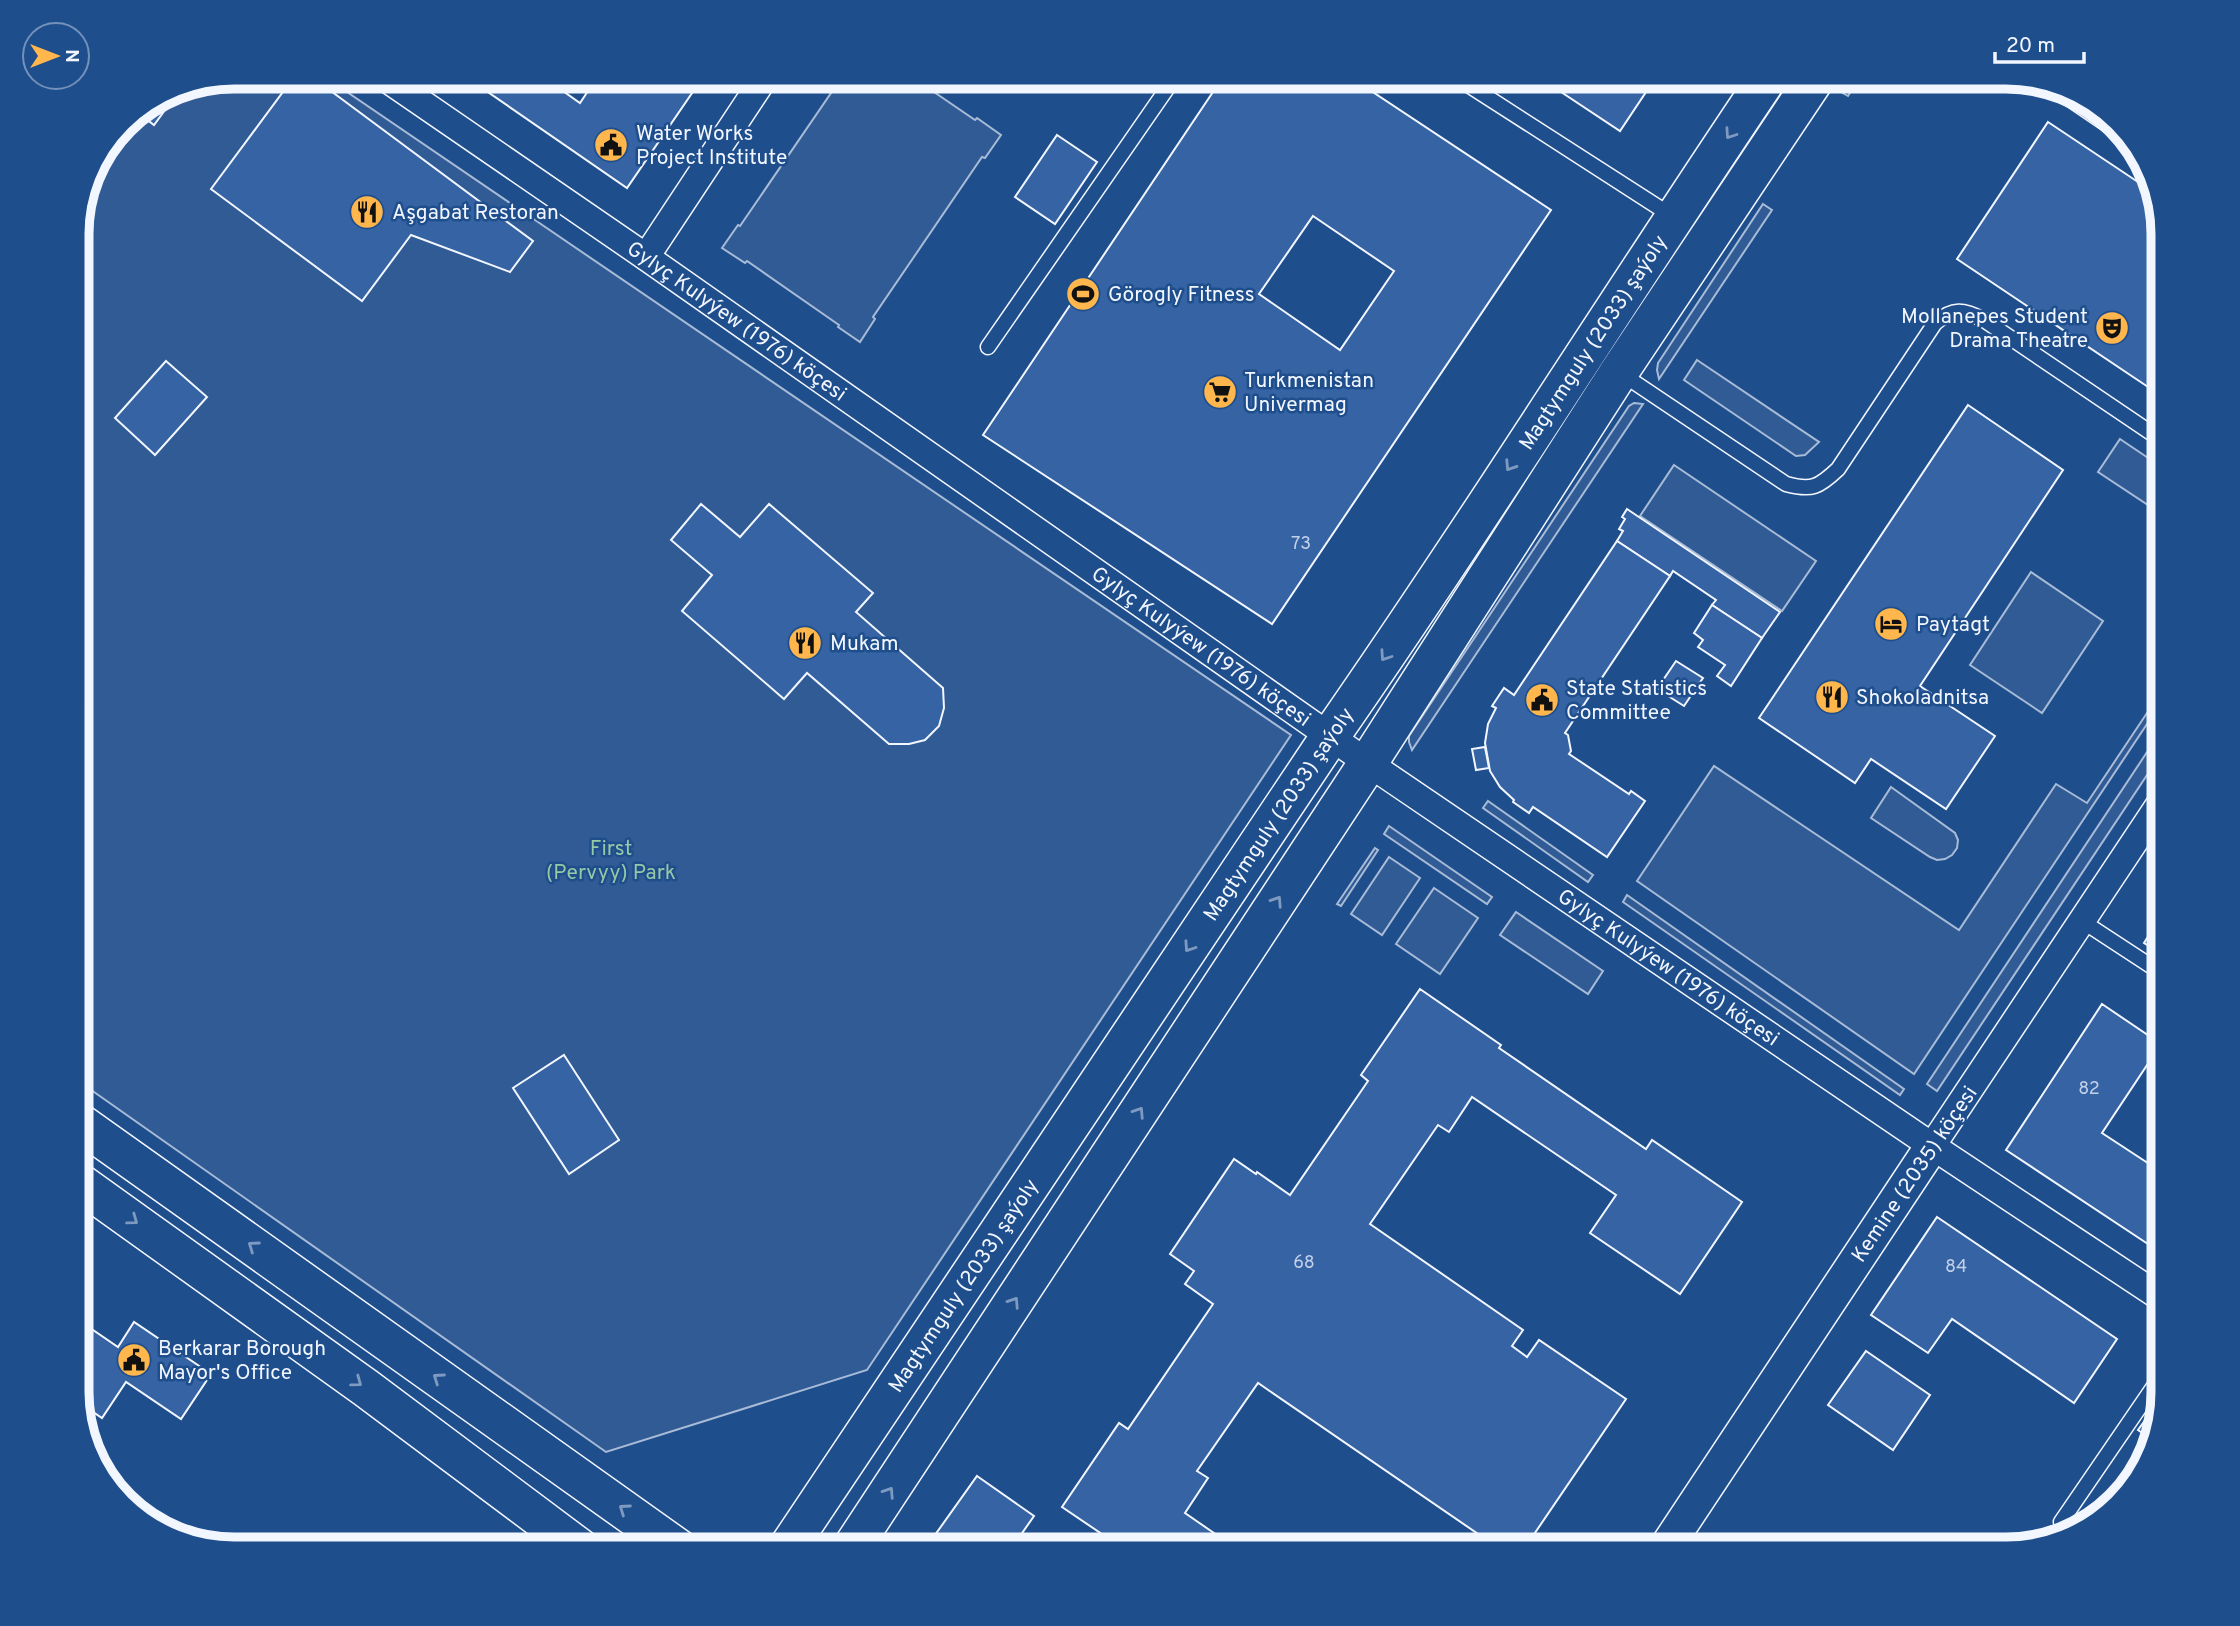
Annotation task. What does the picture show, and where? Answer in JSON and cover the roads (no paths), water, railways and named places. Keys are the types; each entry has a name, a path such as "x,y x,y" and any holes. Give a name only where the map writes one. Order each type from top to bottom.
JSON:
{"main road":[{"name":"Magtymguly (2033) şaýoly","path":"795,1537 1387,654 1760,89"},
{"name":"Magtymguly (2033) şaýoly","path":"859,1537 1368,763 1619,372 1808,89"},
{"path":"90,1130 662,1537"},
{"path":"90,1190 366,1388 565,1537"}],"street":[{"name":"Gylyç Kulyýew (1976) köçesi","path":"403,90 1368,763 1932,1146 2151,1291"},
{"path":"646,257 757,90"},
{"name":"Kemine (2035) köçesi","path":"1673,1537 2151,817"}],"lane":[{"path":"988,347 1166,89"},
{"path":"1475,89 1674,217"},
{"path":"1619,372 1786,484 1811,488 1822,484 1838,469 1935,323 1946,314 1958,311 1970,313 1983,320 2151,432"},
{"path":"2082,921 2151,966"},
{"path":"2061,1522 2151,1391"}],"place":[{"name":"Water Works Project Institute","path":"611,145"},
{"name":"Aşgabat Restoran","path":"367,212"},
{"name":"Görogly Fitness","path":"1083,294"},
{"name":"Mollanepes Student Drama Theatre","path":"2112,328"},
{"name":"Turkmenistan Univermag","path":"1220,392"},
{"name":"Paytagt","path":"1891,624"},
{"name":"Mukam","path":"805,643"},
{"name":"Shokoladnitsa","path":"1832,697"},
{"name":"State Statistics Committee","path":"1542,700"},
{"name":"Berkarar Borough Mayor's Office","path":"134,1360"}],"park label":[{"name":"First (Pervyy) Park","path":"611,860"}]}
